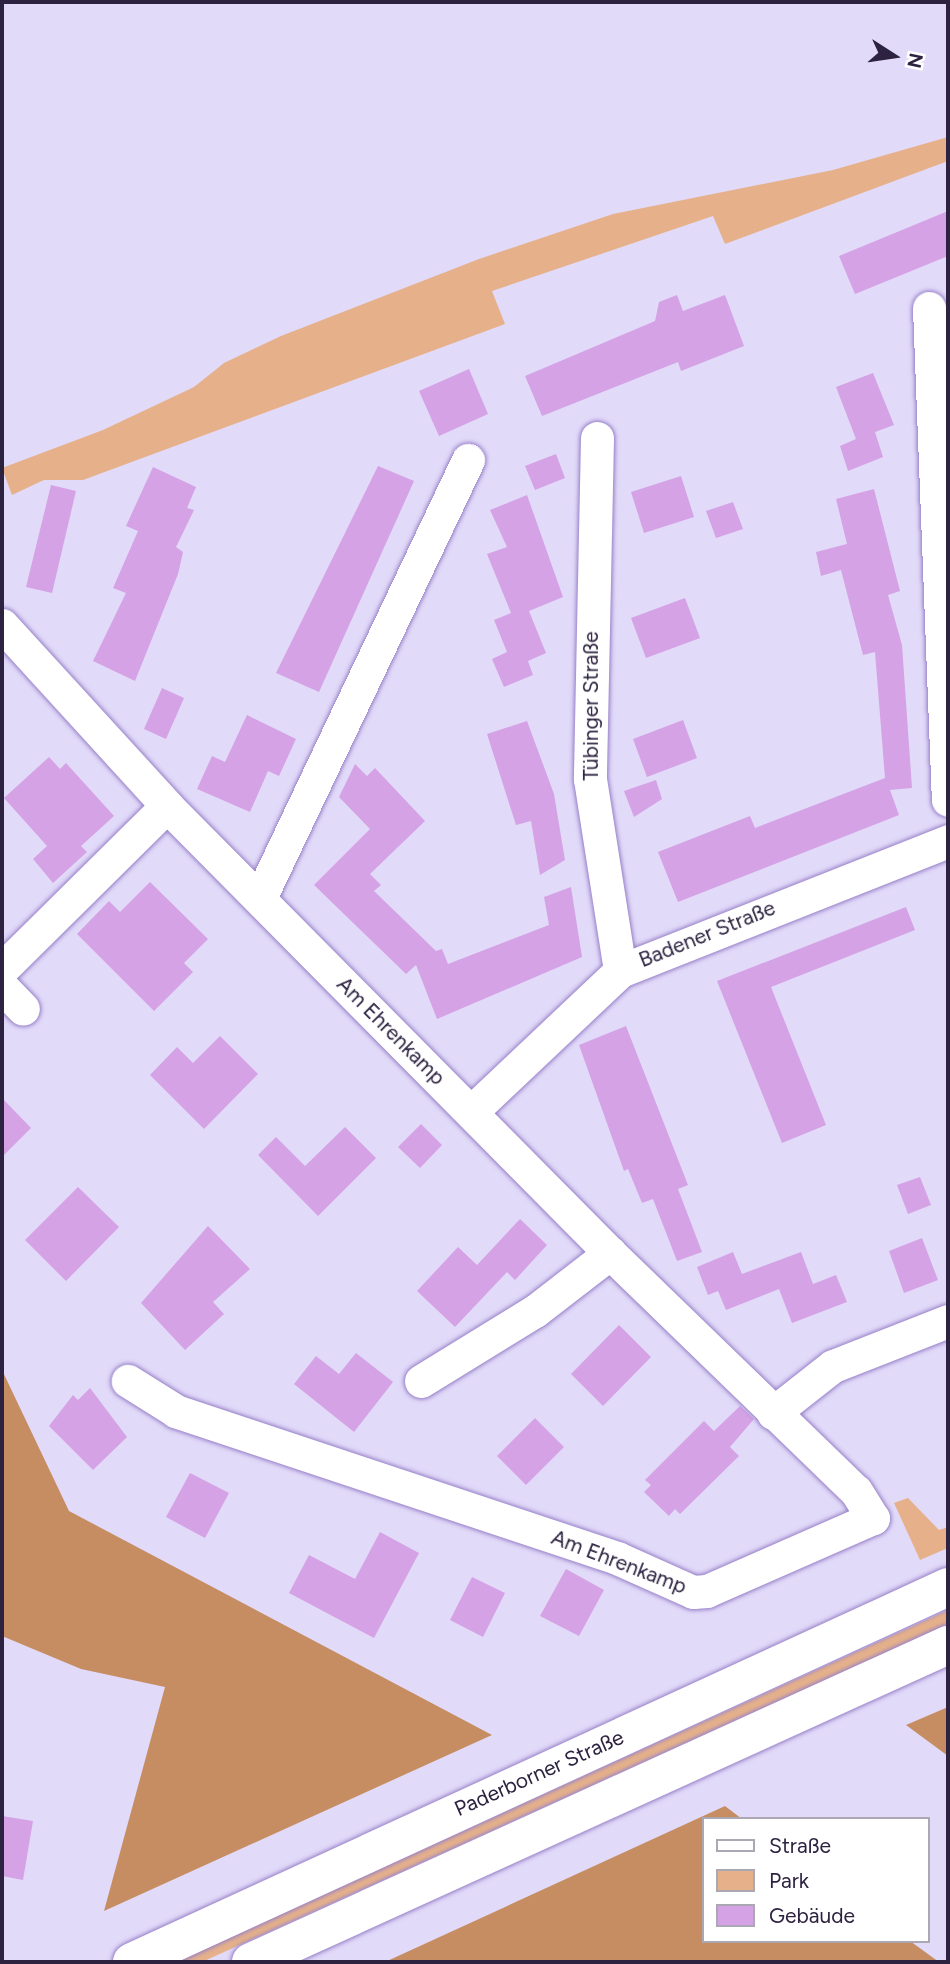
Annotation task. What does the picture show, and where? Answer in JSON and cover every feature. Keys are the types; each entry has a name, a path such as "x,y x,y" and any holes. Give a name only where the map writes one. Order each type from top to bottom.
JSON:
{"main road":[{"name":"Paderborner Straße","path":"132,1962 948,1587"},
{"path":"251,1962 948,1645"}],"street":[{"path":"929,308 948,800"},
{"name":"Tübinger Straße","path":"597,439 590,779 620,971"},
{"path":"260,898 467,460"},
{"name":"Am Ehrenkamp","path":"2,625 167,806 610,1253 856,1491 873,1518 707,1591 693,1592 617,1558 176,1411 128,1381"},
{"path":"2,969 167,806"},
{"name":"Badener Straße","path":"471,1112 620,971 948,841"},
{"path":"421,1381 535,1311 610,1253"},
{"path":"773,1413 832,1366 948,1321"}],"green space":[{"path":"948,137 948,161 725,244 713,216 492,291 505,324 83,480 44,480 12,495 2,468 103,430 194,387 224,363 281,336 479,259 613,214 833,170"},
{"path":"908,1498 939,1530 948,1527 948,1548 920,1560 894,1503"},
{"path":"948,1610 948,1624 202,1962 176,1962"}],"shaded area":[{"path":"2,1370 69,1511 492,1735 104,1911 165,1687 81,1669 2,1636"},
{"path":"948,1707 948,1756 906,1725"},
{"path":"725,1806 739,1817 702,1817 702,1943 913,1943 939,1962 385,1962"}],"building":[{"path":"948,211 948,256 855,294 839,256"},
{"path":"677,295 683,311 725,295 744,346 681,371 678,362 542,416 525,376 655,321 659,302"},
{"path":"469,369 488,414 439,436 419,391"},
{"path":"873,373 894,425 875,432 883,457 848,471 840,446 856,439 836,387"},
{"path":"556,454 565,478 535,490 525,466"},
{"path":"378,466 414,481 319,692 276,673"},
{"path":"153,467 196,487 187,508 194,510 176,547 183,552 178,574 135,681 93,661 126,593 113,588 138,531 126,526"},
{"path":"681,476 694,517 644,533 631,492"},
{"path":"51,485 76,491 52,593 26,587"},
{"path":"874,489 900,591 888,595 902,645 912,788 890,790 899,815 678,902 658,852 750,816 755,828 885,778 875,652 863,655 841,570 821,576 816,552 847,544 836,499"},
{"path":"527,495 563,597 529,611 546,653 528,661 533,675 504,687 492,659 507,652 494,620 511,613 487,554 507,547 490,510"},
{"path":"733,502 743,529 716,538 706,511"},
{"path":"685,598 700,638 646,658 631,618"},
{"path":"162,688 184,698 166,739 144,729"},
{"path":"247,715 296,739 279,776 268,771 250,812 197,789 212,756 225,762"},
{"path":"683,720 697,758 647,777 633,739"},
{"path":"527,721 554,794 565,860 540,875 531,821 516,825 487,734"},
{"path":"49,757 60,769 66,763 114,816 81,846 87,852 53,883 33,859 47,846 4,798"},
{"path":"355,764 367,776 375,768 425,821 370,874 381,885 374,891 436,951 442,949 448,964 549,925 544,897 571,887 582,957 437,1019 416,965 406,974 314,885 370,829 339,797"},
{"path":"656,780 662,799 634,817 624,791"},
{"path":"150,882 208,939 184,963 193,972 154,1011 77,934 109,901 120,912"},
{"path":"906,907 915,930 771,987 826,1125 782,1143 717,981"},
{"path":"626,1026 688,1185 678,1189 702,1252 677,1261 653,1199 642,1203 628,1169 624,1171 579,1045"},
{"path":"220,1036 258,1074 204,1129 150,1075 177,1047 193,1063"},
{"path":"2,1098 31,1128 2,1157"},
{"path":"421,1124 442,1145 420,1168 398,1147"},
{"path":"345,1127 376,1158 318,1216 258,1155 276,1137 305,1166"},
{"path":"920,1177 931,1205 908,1214 897,1185"},
{"path":"78,1187 119,1227 66,1281 25,1240"},
{"path":"520,1219 547,1245 515,1280 507,1272 455,1327 417,1291 458,1247 477,1265"},
{"path":"208,1226 250,1269 213,1302 224,1314 185,1350 141,1303"},
{"path":"922,1238 938,1280 904,1293 889,1251"},
{"path":"733,1252 742,1274 801,1252 813,1284 836,1275 847,1302 792,1323 779,1289 726,1310 718,1291 708,1295 697,1267"},
{"path":"619,1325 651,1357 603,1406 571,1374"},
{"path":"356,1353 393,1382 354,1432 294,1384 316,1356 339,1374"},
{"path":"90,1388 127,1437 93,1470 49,1426 73,1395 78,1400"},
{"path":"740,1406 754,1419 730,1447 739,1456 680,1514 675,1509 669,1516 644,1492 651,1485 645,1480 704,1421 714,1431"},
{"path":"535,1418 564,1447 526,1485 497,1456"},
{"path":"190,1473 229,1493 205,1538 166,1517"},
{"path":"380,1532 419,1553 374,1638 289,1593 309,1555 355,1579"},
{"path":"566,1569 604,1590 579,1636 540,1616"},
{"path":"472,1577 505,1593 483,1637 450,1620"},
{"path":"2,1816 33,1821 23,1880 2,1876"}]}
